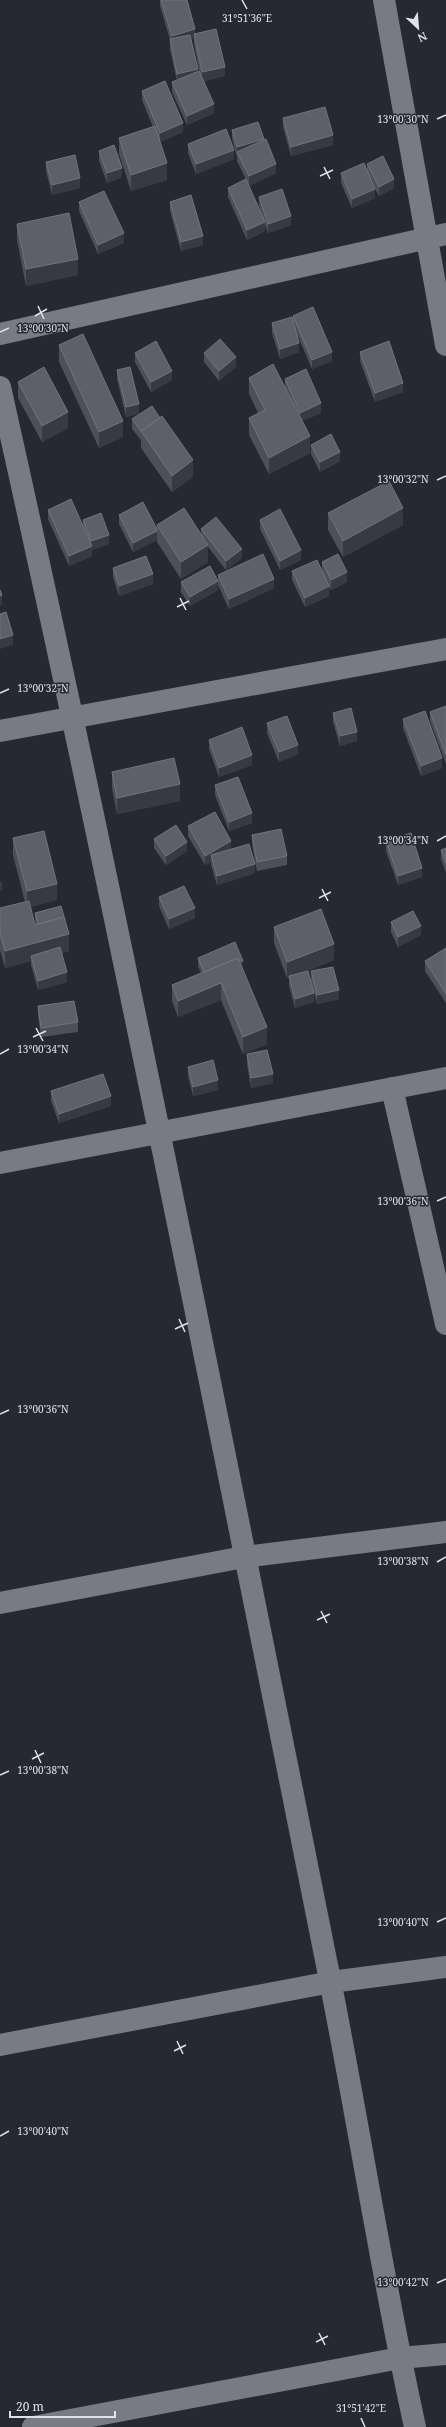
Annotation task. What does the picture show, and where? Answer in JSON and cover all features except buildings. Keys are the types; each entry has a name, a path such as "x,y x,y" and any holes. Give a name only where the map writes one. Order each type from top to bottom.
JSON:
{"street":[{"path":"384,0 436,236 446,345"},
{"path":"0,334 436,236"},
{"path":"0,387 74,717 330,1982 400,2358 415,2427"},
{"path":"0,731 446,649"},
{"path":"0,1164 446,1078"},
{"path":"392,1088 446,1324"},
{"path":"0,1603 244,1557 446,1532"},
{"path":"0,2045 330,1982 446,1967"},
{"path":"33,2427 400,2358 446,2354"}]}
